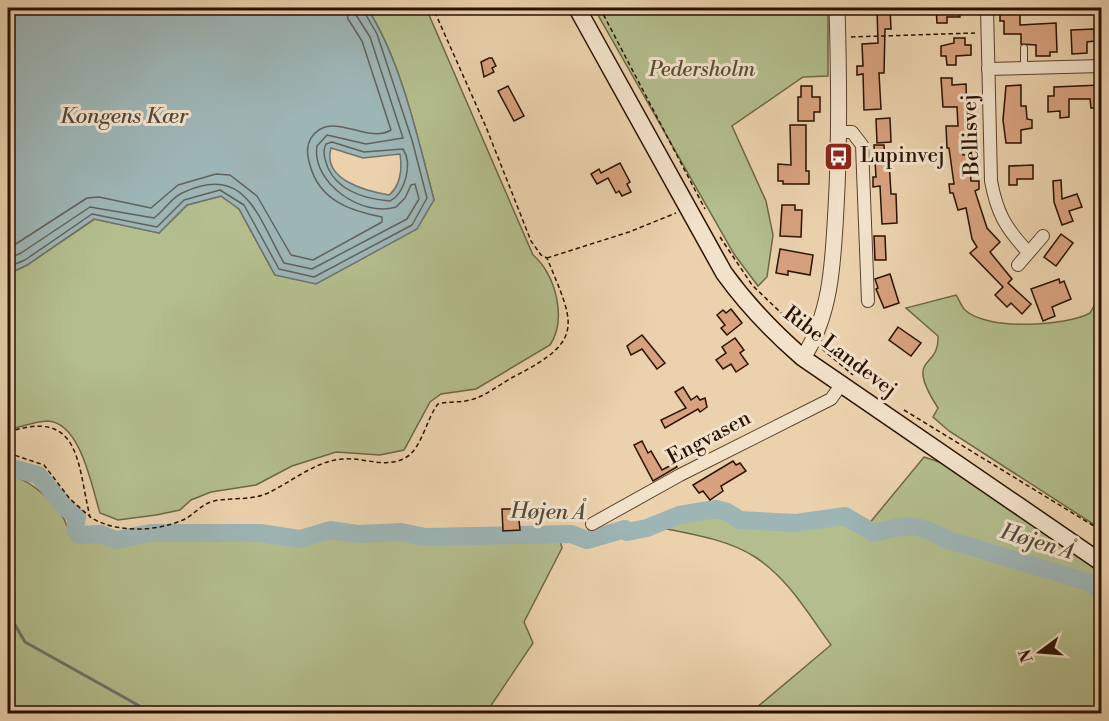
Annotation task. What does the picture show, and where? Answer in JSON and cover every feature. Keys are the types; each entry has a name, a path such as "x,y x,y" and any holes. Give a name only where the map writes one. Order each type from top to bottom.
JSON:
{"main road":[{"name":"Ribe Landevej","path":"577,8 724,273 749,306 776,335 841,385 1101,563"}],"street":[{"path":"803,358 813,342 828,296 833,260 840,132 837,8"},
{"name":"Bellisvej","path":"987,8 991,181 994,198 1007,229 1027,251"},
{"path":"988,69 1101,66"},
{"path":"840,132 852,132 862,145 868,301"},
{"path":"1018,265 1027,251 1043,236"},
{"name":"Engvasen","path":"591,524 680,475 831,399 841,385"}],"lane":[{"path":"1023,68 1024,48"}],"path":[{"path":"8,453 44,465 70,499 90,517 111,528 132,529 169,524 183,520 214,501 247,499 266,494 322,465 342,459 396,463 408,457 438,404 470,400 550,358 560,348 569,322 566,303 547,258 541,255 531,241 486,127 433,8"},
{"path":"600,8 709,217"},
{"path":"838,38 988,32"},
{"path":"547,258 629,232 687,209"},
{"path":"720,236 752,285 770,305 858,379"},
{"path":"895,405 955,439 1101,531"},
{"path":"8,432 27,426 46,426 63,433 74,448 90,517"}],"green space":[{"path":"367,8 426,8 533,255 541,263 553,285 558,323 550,345 476,389 441,394 430,402 404,450 380,455 336,452 292,466 256,485 211,492 191,500 180,510 156,515 118,520 100,513 89,473 77,444 69,433 59,425 48,421 8,430 8,274 27,265 95,219 159,233 187,205 221,196 239,209 275,275 434,200 415,126 399,76 390,51"},
{"name":"Pedersholm","path":"594,8 828,8 828,76 803,77 732,126 766,201 773,235 767,277 758,286 734,254"},
{"path":"1101,159 1101,529 949,431 933,417 938,408 928,391 923,370 934,354 938,336 906,308 956,295 962,307 976,317 1008,324 1064,321 1090,313 1098,299 1096,216"},
{"path":"924,457 948,465 1101,571 1101,713 750,713 831,645 788,586 755,557 722,542 662,528 684,510 706,506 767,519 811,519 845,513 868,525"},
{"path":"8,474 27,482 45,496 60,513 68,531 79,538 101,534 116,540 150,533 188,532 260,533 300,539 330,530 358,534 401,532 425,537 559,534 562,548 524,622 533,643 486,713 8,713"}],"water":[{"name":"Kongens Kær","path":"8,8 367,8 390,51 399,76 415,126 434,200 417,229 316,284 275,275 239,209 221,196 187,205 159,233 94,219 27,265 8,274","holes":["331,148 363,158 400,154 400,176 389,195 358,187 339,176 330,159"]}],"building":[{"path":"877,8 890,8 891,29 885,29 884,73 879,73 881,109 864,110 863,74 857,75 857,66 863,66 862,44 878,43"},
{"path":"936,8 959,8 960,17 947,17 947,23 937,23"},
{"path":"1000,12 1020,12 1020,25 1056,23 1057,52 1050,52 1050,56 1036,56 1036,45 1021,44 1021,34 1004,34 1004,21 1000,21"},
{"path":"1094,29 1095,41 1087,42 1087,53 1072,54 1071,30"},
{"path":"954,38 965,38 965,45 971,45 971,55 956,56 956,65 947,65 946,56 941,56 941,46 954,43"},
{"path":"492,58 496,66 492,68 494,72 484,77 481,62"},
{"path":"941,78 952,78 952,85 966,84 967,114 970,114 970,126 978,126 978,137 962,138 963,155 969,155 971,181 979,181 979,189 975,191 987,228 1000,242 990,252 1012,279 1008,283 1031,304 1022,314 1011,303 1007,307 995,295 1003,287 970,253 977,247 972,239 966,208 958,210 953,193 950,193 949,184 954,184 949,148 947,148 946,126 958,126 957,107 943,107"},
{"path":"1021,85 1021,106 1026,106 1027,119 1032,120 1032,128 1021,130 1021,143 1006,143 1003,120 1006,86"},
{"path":"1101,85 1101,108 1091,108 1090,99 1069,99 1069,117 1060,118 1060,111 1048,112 1048,96 1054,96 1054,87"},
{"path":"508,86 524,116 514,121 498,91"},
{"path":"801,86 812,86 812,97 820,97 820,112 814,112 814,121 798,121 798,97 801,97"},
{"path":"890,118 891,142 877,143 876,119"},
{"path":"790,125 806,125 806,171 809,171 809,184 783,184 783,181 778,181 778,164 791,165"},
{"path":"874,145 884,145 885,160 889,160 891,194 896,194 897,223 882,224 880,186 873,187 873,177 876,177"},
{"path":"620,163 630,182 627,184 631,192 622,196 619,191 616,193 608,178 597,184 591,174 599,169 601,173"},
{"path":"1033,165 1033,179 1017,179 1017,185 1009,185 1009,166"},
{"path":"1061,180 1062,199 1077,194 1082,207 1069,211 1073,221 1062,225 1054,202 1053,181"},
{"path":"782,205 795,205 795,210 802,210 801,237 780,236"},
{"path":"1061,234 1073,243 1056,266 1044,257"},
{"path":"874,236 885,236 886,260 875,260"},
{"path":"780,249 813,255 810,275 788,271 788,275 776,273"},
{"path":"890,274 899,303 884,308 876,289 878,288 875,279"},
{"path":"1059,279 1060,283 1064,281 1071,299 1052,307 1055,316 1043,321 1031,289"},
{"path":"731,309 742,323 727,335 721,328 725,325 717,315 723,310 726,313"},
{"path":"898,327 921,343 911,356 889,340"},
{"path":"642,335 665,363 657,369 642,349 631,355 627,346"},
{"path":"735,338 744,350 740,353 748,364 736,372 731,364 723,369 716,360 726,353 722,347"},
{"path":"683,387 691,400 697,396 700,400 705,398 707,407 700,412 698,409 665,428 661,420 686,408 675,392"},
{"path":"642,441 648,453 651,451 662,470 675,463 677,467 653,481 634,445"},
{"path":"733,461 736,465 740,463 746,471 721,486 723,491 710,500 703,491 699,493 693,485"},
{"path":"502,509 515,509 520,530 503,531"}],"waterway":[{"name":"Højen Å","path":"8,467 38,475 67,509 77,517 75,529 79,535 101,534 116,540 150,533 260,533 300,539 330,530 358,534 401,532 425,537 571,534 587,540 625,529 627,532 647,528 679,515 716,509 727,512 740,520 796,523 845,516 874,533 894,528 919,528 945,539 1088,582 1102,592"},
{"path":"8,613 25,642 154,714"}],"place":[{"name":"Lupinvej","path":"839,156"}]}
